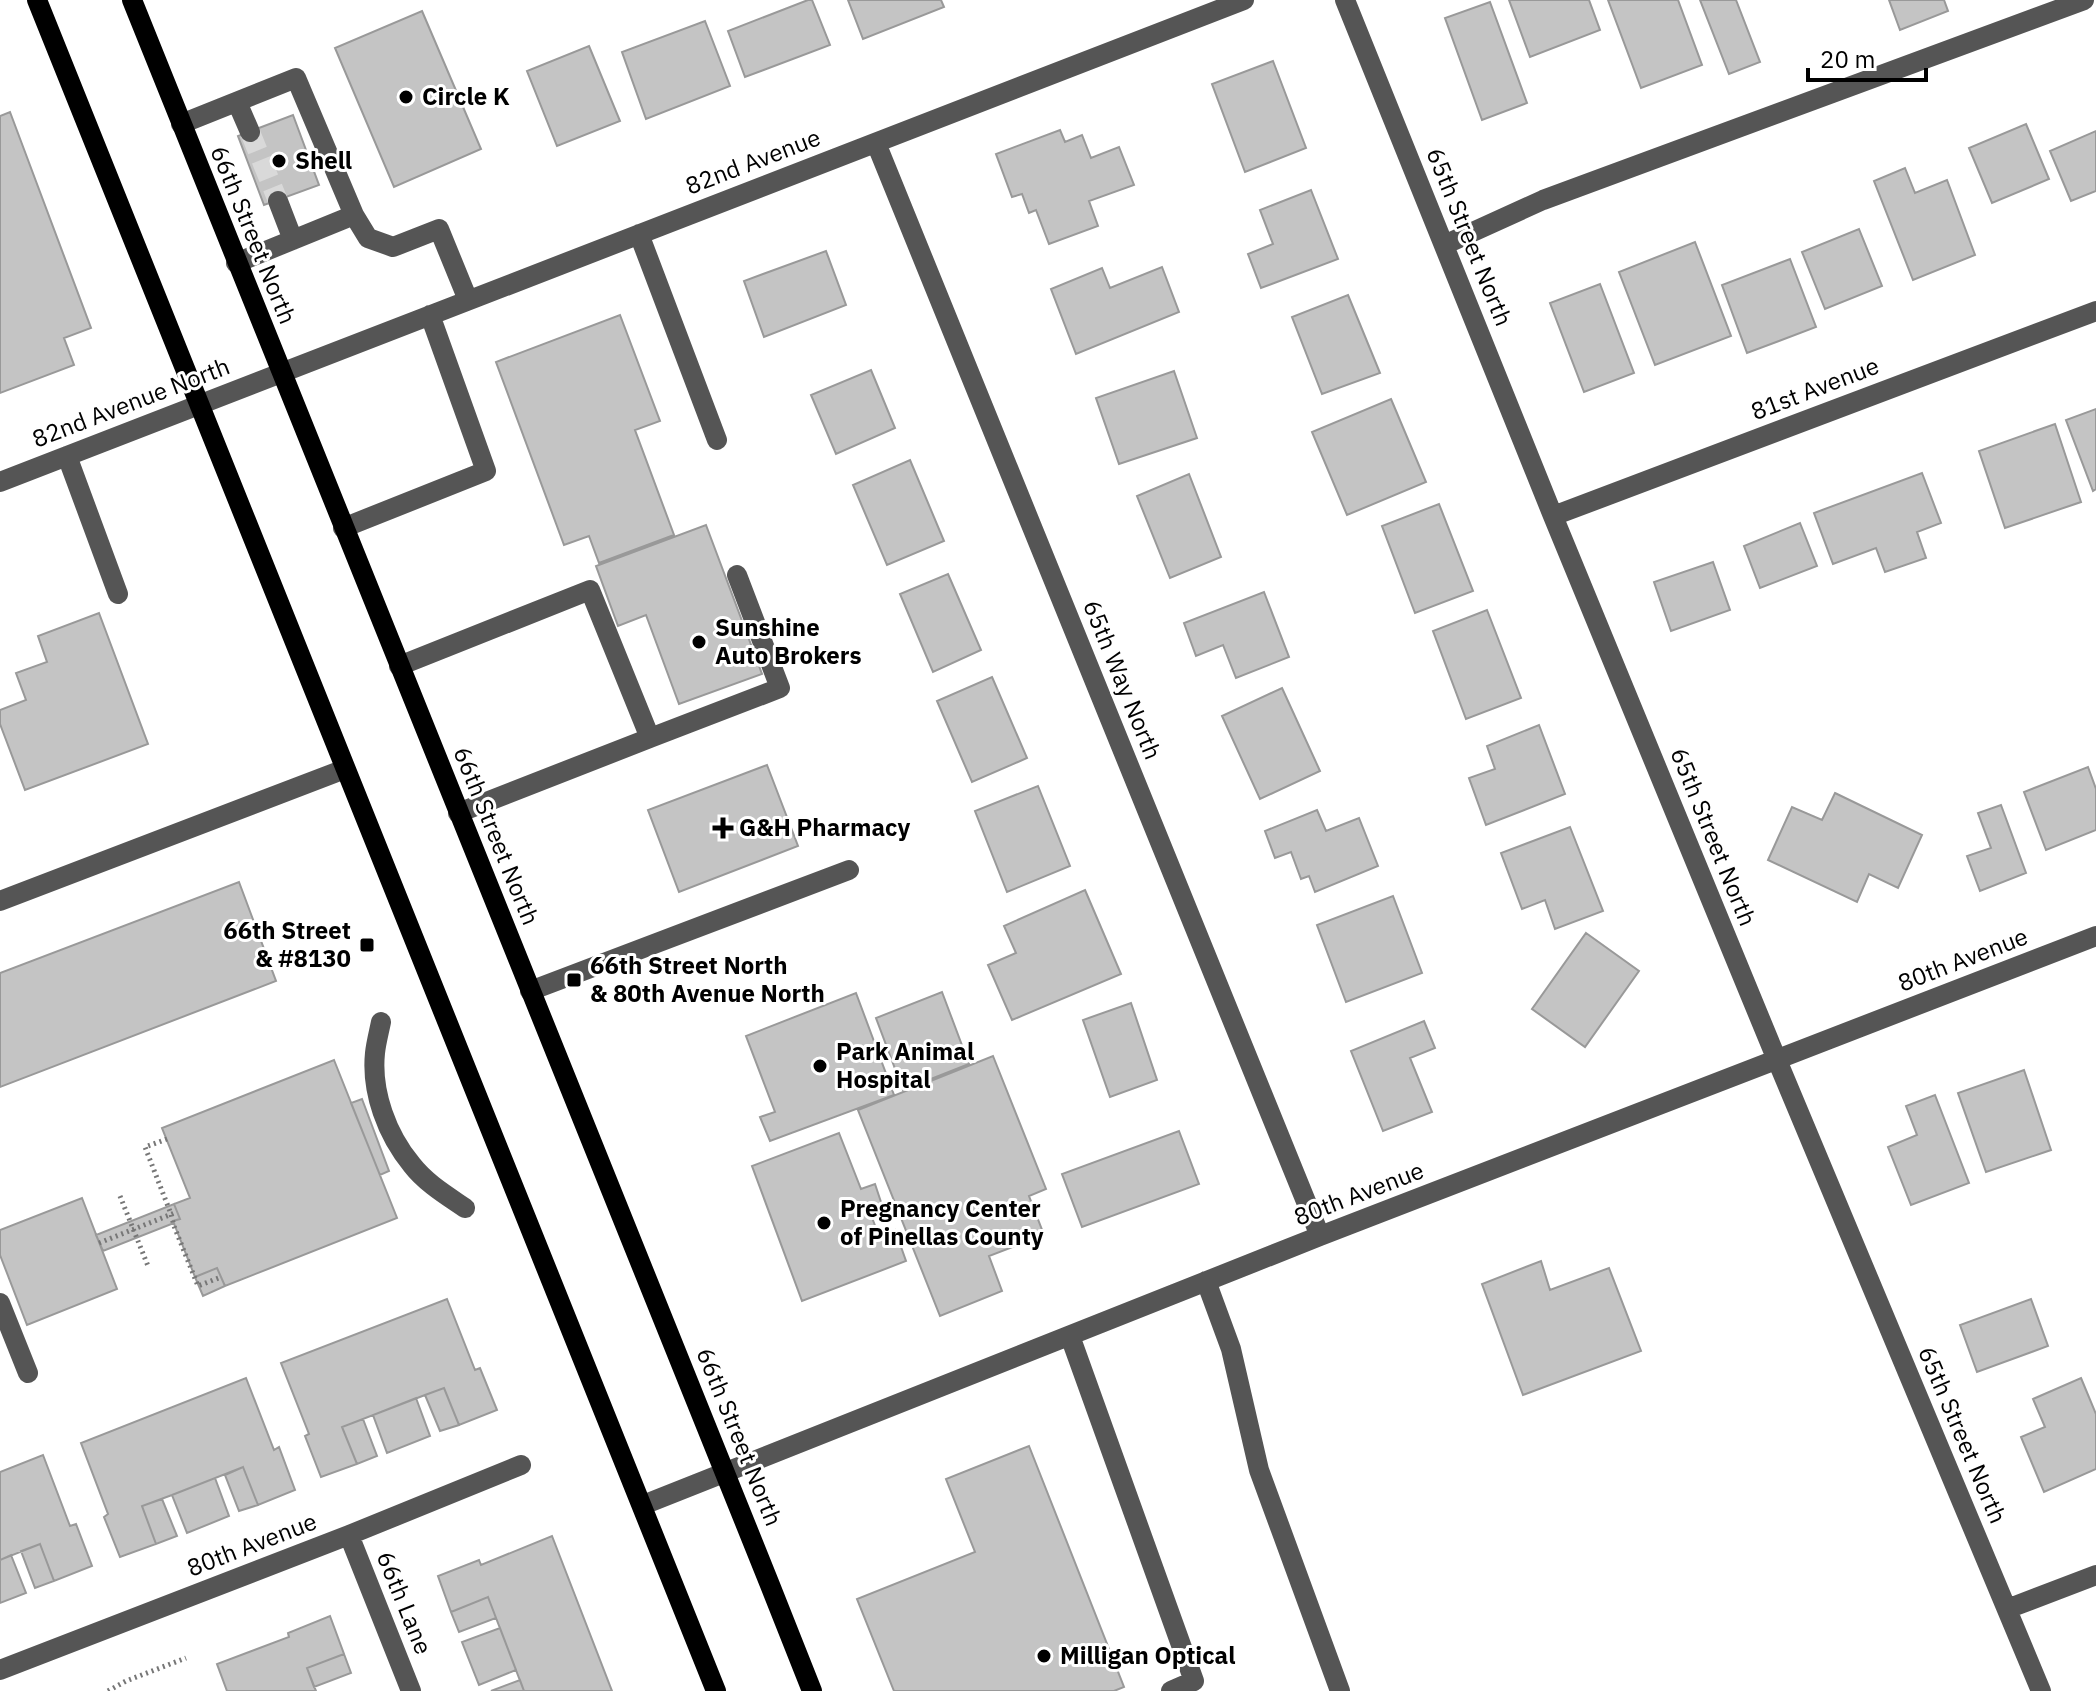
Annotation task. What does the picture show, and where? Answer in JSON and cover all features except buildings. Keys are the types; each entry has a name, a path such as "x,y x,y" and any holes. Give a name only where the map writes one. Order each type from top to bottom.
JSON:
{"main road":[{"path":"37,0 716,1691"},
{"name":"66th Street North","path":"132,0 812,1691"}],"street":[{"name":"82nd Avenue","path":"280,373 1244,0"},
{"name":"65th Street North","path":"1345,0 1553,516 2041,1691"},
{"path":"1444,245 1543,200 2084,0"},
{"path":"181,124 296,78 354,215 368,238 393,247 439,229 468,300"},
{"path":"237,102 250,132"},
{"name":"65th Way North","path":"876,143 1320,1236"},
{"path":"278,201 293,240"},
{"path":"236,263 354,215"},
{"path":"639,234 717,440"},
{"name":"81st Avenue","path":"1553,516 2096,311"},
{"path":"343,528 486,471 430,315"},
{"name":"82nd Avenue North","path":"0,482 280,373"},
{"path":"67,456 118,594"},
{"path":"458,813 780,688 737,575"},
{"path":"399,666 590,590 650,738"},
{"path":"0,901 345,769"},
{"path":"530,991 849,870"},
{"name":"80th Avenue","path":"643,1505 1320,1236 2096,936"},
{"path":"381,1022 375,1054 376,1078 380,1101 393,1137 412,1165 437,1189 465,1208"},
{"path":"1206,1281 1231,1349 1259,1470 1340,1691"},
{"path":"0,1303 28,1373"},
{"path":"1070,1336 1194,1681 1171,1691"},
{"name":"80th Avenue","path":"0,1670 521,1465"},
{"name":"66th Lane","path":"349,1535 411,1691"},
{"path":"2007,1609 2096,1575"}],"path":[{"path":"167,1139 145,1147 174,1213 174,1226 198,1286 221,1277"},
{"path":"120,1196 148,1266"},
{"path":"99,1243 174,1213"},
{"path":"108,1691 186,1658"}],"tunnel":[{"path":"250,132 278,201"}],"place":[{"name":"Circle K","path":"406,97"},
{"name":"Shell","path":"279,161"},
{"name":"Sunshine Auto Brokers","path":"699,642"},
{"name":"G&H Pharmacy","path":"723,828"},
{"name":"66th Street & #8130","path":"367,945"},
{"name":"66th Street North & 80th Avenue North","path":"574,980"},
{"name":"Park Animal Hospital","path":"820,1066"},
{"name":"Pregnancy Center of Pinellas County","path":"824,1223"},
{"name":"Milligan Optical","path":"1044,1656"}]}
